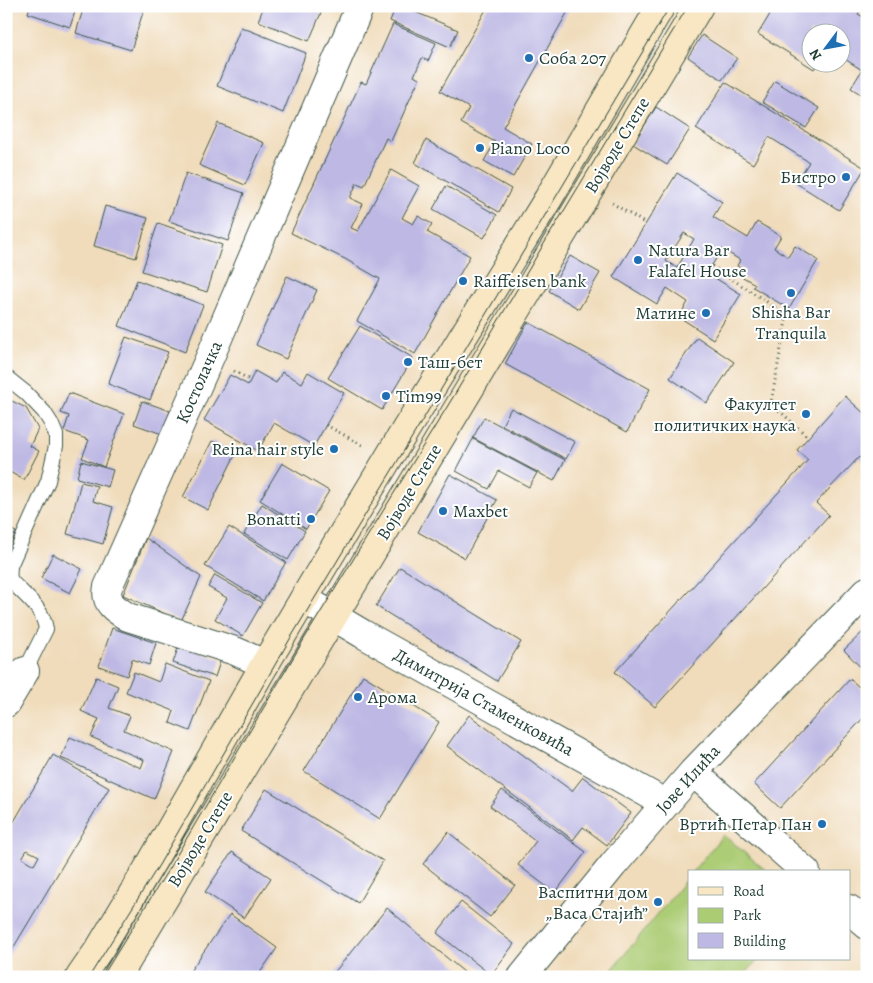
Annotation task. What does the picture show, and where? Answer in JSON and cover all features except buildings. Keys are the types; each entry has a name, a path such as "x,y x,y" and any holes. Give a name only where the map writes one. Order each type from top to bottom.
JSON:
{"main road":[{"name":"Војводе Степе","path":"80,977 100,948 153,860 265,664 406,429 548,199 661,6"},
{"name":"Војводе Степе","path":"117,977 699,6"}],"street":[{"name":"Костолачка","path":"265,664 235,651 128,617 115,609 108,600 106,593 210,357 360,6"},
{"name":"Јове Илића","path":"522,977 665,803 867,591"},
{"name":"Димитрија Стаменковића","path":"304,599 665,803"},
{"path":"6,703 25,671"},
{"path":"693,772 804,870"},
{"path":"850,911 867,925"}],"lane":[{"path":"6,377 26,393 44,412 56,435 56,446 48,481 10,566 10,578 39,610 46,629 25,671"}],"path":[{"path":"608,201 646,224"},
{"path":"712,266 786,315 771,403 808,437"},
{"path":"326,425 371,450"}],"green space":[{"path":"723,835 766,870 694,870"},
{"path":"688,877 688,960 757,960 743,977 606,977"}],"tram line":[{"path":"89,977 159,865 290,639 670,6"},
{"path":"102,977 168,870 303,641 455,394 688,6"}],"place":[{"name":"Соба 207","path":"529,58"},
{"name":"Piano Loco","path":"480,148"},
{"name":"Бистро","path":"846,177"},
{"name":"Natura Bar Falafel House","path":"638,260"},
{"name":"Raiffeisen bank","path":"463,281"},
{"name":"Shisha Bar Tranquila","path":"791,293"},
{"name":"Матине","path":"706,313"},
{"name":"Таш-бет","path":"408,362"},
{"name":"Tim99","path":"386,396"},
{"name":"Факултет политичких наука","path":"806,414"},
{"name":"Reina hair style","path":"334,449"},
{"name":"Maxbet","path":"443,511"},
{"name":"Bonatti","path":"311,519"},
{"name":"Арома","path":"358,697"},
{"name":"Вртић Петар Пан","path":"822,824"},
{"name":"Васпитни дом „Васа Стајић”","path":"658,902"}]}
